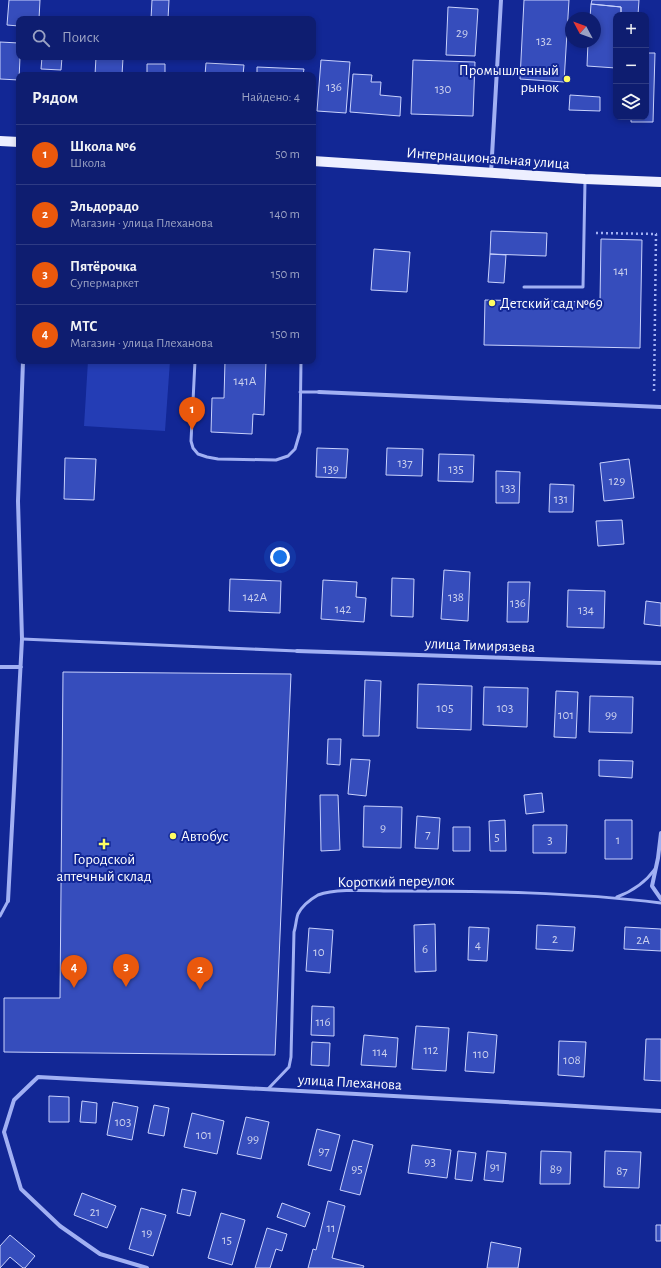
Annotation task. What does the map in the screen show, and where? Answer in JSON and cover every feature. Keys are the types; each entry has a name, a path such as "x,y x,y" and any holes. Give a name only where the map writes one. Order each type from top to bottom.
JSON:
{"main road":[{"path":"0,141 16,142"},
{"name":"Интернациональная улица","path":"316,161 585,179 661,182"}],"street":[{"path":"491,173 501,0"},
{"path":"8,901 22,639 18,501 23,364"},
{"path":"319,392 661,407"},
{"name":"улица Тимирязева","path":"297,651 661,663"},
{"path":"0,667 20,668"},
{"path":"661,833 652,886 661,899"},
{"name":"улица Плеханова","path":"147,1268 100,1254 60,1226 21,1190 4,1132 14,1100 38,1077 661,1111"}],"lane":[{"path":"524,287 583,287 585,179"},
{"path":"195,364 191,441 193,448 198,454 218,459 276,460 288,456 294,449 300,432 300,364"},
{"path":"300,392 319,392"},
{"path":"22,639 297,651"},
{"path":"616,898 631,892 641,885 656,866"},
{"name":"Короткий переулок","path":"268,1089 288,1067 291,1057 294,932 299,913 308,902 318,896 330,892 344,891 464,891 616,898 661,903"},
{"path":"0,916 8,901"}],"path":[{"path":"583,232 656,234 653,406"}],"shaded area":[{"path":"88,364 170,364 165,431 84,426"}],"building":[{"path":"9,0 40,0 39,16 16,16 16,26 7,25"},
{"path":"152,0 169,0 168,16 151,16"},
{"path":"524,0 569,0 568,12 565,12 566,48 564,82 520,79"},
{"path":"592,0 639,0 638,12 621,12 621,7 591,4"},
{"path":"591,4 621,7 621,12 613,12 613,68 587,66 588,48 601,48 601,12 590,12"},
{"path":"448,7 478,9 475,56 446,55"},
{"path":"0,42 16,43 16,60 20,60 19,72 16,72 16,80 0,79"},
{"path":"649,53 655,53 653,122 631,122 631,120 649,120"},
{"path":"42,60 62,60 61,70 41,69"},
{"path":"96,60 123,60 122,72 95,72"},
{"path":"321,60 350,62 346,113 317,111"},
{"path":"413,60 475,62 473,116 411,114"},
{"path":"206,63 244,65 243,72 205,72"},
{"path":"147,64 165,64 165,72 147,72"},
{"path":"257,67 304,69 304,72 257,72"},
{"path":"353,74 372,75 371,82 381,82 380,95 401,97 400,116 350,112"},
{"path":"570,95 600,97 600,111 569,110"},
{"path":"491,231 547,233 546,256 490,254"},
{"path":"601,239 642,240 640,348 484,345 485,300 600,302"},
{"path":"374,249 410,252 407,292 371,290"},
{"path":"490,254 506,255 504,283 488,282"},
{"path":"225,364 266,364 264,415 253,414 252,434 211,432 212,398 224,398"},
{"path":"317,448 348,449 346,478 316,477"},
{"path":"387,448 423,449 422,476 386,475"},
{"path":"439,454 474,455 473,482 438,481"},
{"path":"65,458 96,459 94,500 64,499"},
{"path":"629,459 634,498 604,501 600,463"},
{"path":"496,471 520,472 519,503 496,503"},
{"path":"550,484 574,485 573,512 549,512"},
{"path":"622,520 624,544 598,546 596,521"},
{"path":"444,570 470,572 468,621 441,619"},
{"path":"392,578 414,579 413,617 391,616"},
{"path":"230,579 281,581 280,613 229,611"},
{"path":"323,580 357,582 356,597 366,598 364,622 321,619"},
{"path":"508,582 530,582 528,622 507,622"},
{"path":"568,590 605,591 604,628 567,627"},
{"path":"646,601 661,603 661,626 644,624"},
{"name":"Автобус","path":"63,672 291,674 275,1055 4,1052 4,998 60,998"},
{"path":"365,680 381,681 379,736 363,736"},
{"path":"418,684 472,686 471,730 417,728"},
{"path":"484,687 528,688 527,727 483,725"},
{"path":"556,691 578,692 576,738 554,737"},
{"path":"590,696 633,697 632,733 589,732"},
{"path":"328,739 341,739 340,765 327,764"},
{"path":"351,759 370,760 366,796 348,794"},
{"path":"599,760 633,761 632,778 599,776"},
{"path":"542,793 544,812 526,814 524,795"},
{"path":"320,795 338,795 340,850 321,851"},
{"path":"364,806 402,807 401,848 363,847"},
{"path":"417,816 440,818 438,849 415,848"},
{"path":"505,820 506,851 490,851 489,821"},
{"path":"605,820 632,820 632,859 605,859"},
{"path":"533,825 567,825 566,853 533,853"},
{"path":"453,827 470,827 470,851 453,851"},
{"path":"435,924 436,971 415,972 414,925"},
{"path":"537,925 575,927 573,951 536,949"},
{"path":"469,927 489,928 487,961 468,960"},
{"path":"625,927 661,929 661,951 624,949"},
{"path":"309,928 333,930 330,973 306,971"},
{"path":"312,1006 334,1007 334,1036 311,1035"},
{"path":"416,1026 449,1028 446,1071 412,1069"},
{"path":"468,1032 497,1035 494,1073 465,1071"},
{"path":"364,1035 398,1038 396,1067 361,1065"},
{"path":"646,1039 661,1039 661,1081 644,1080"},
{"path":"559,1041 586,1042 584,1077 558,1075"},
{"path":"312,1042 330,1043 329,1066 311,1065"},
{"path":"49,1096 69,1097 69,1122 49,1122"},
{"path":"82,1101 97,1103 96,1123 80,1122"},
{"path":"113,1102 138,1107 132,1140 107,1135"},
{"path":"154,1105 169,1108 164,1136 148,1133"},
{"path":"192,1113 224,1121 217,1154 184,1147"},
{"path":"246,1117 269,1122 261,1159 237,1154"},
{"path":"317,1129 340,1135 331,1171 308,1165"},
{"path":"353,1140 373,1145 360,1195 340,1190"},
{"path":"412,1145 451,1150 447,1178 408,1173"},
{"path":"458,1151 476,1153 472,1181 455,1179"},
{"path":"487,1151 506,1153 503,1182 484,1180"},
{"path":"541,1151 571,1152 570,1184 540,1184"},
{"path":"605,1151 641,1152 639,1188 604,1187"},
{"path":"182,1189 196,1192 190,1216 177,1213"},
{"path":"82,1193 116,1206 107,1228 74,1215"},
{"path":"328,1201 345,1206 332,1258 364,1266 363,1268 308,1268 313,1249 316,1250"},
{"path":"282,1203 310,1213 305,1227 277,1217"},
{"path":"141,1208 166,1215 153,1256 129,1249"},
{"path":"221,1213 245,1220 232,1265 208,1258"},
{"path":"656,1225 661,1225 661,1241 656,1241"},
{"path":"267,1228 287,1234 282,1251 276,1249 270,1268 255,1268"},
{"path":"10,1235 35,1256 25,1268 10,1257 0,1268 0,1246"},
{"path":"491,1242 521,1248 518,1268 487,1268"}],"place":[{"name":"Промышленный рынок","path":"567,79"},
{"name":"Детский сад №69","path":"492,303"},
{"name":"Школа №6","path":"192,430"},
{"name":"Автобус","path":"173,836"},
{"name":"Городской аптечный склад","path":"104,844"},
{"name":"Пятёрочка","path":"126,987"},
{"name":"МТС","path":"74,988"},
{"name":"Эльдорадо","path":"200,990"}]}
